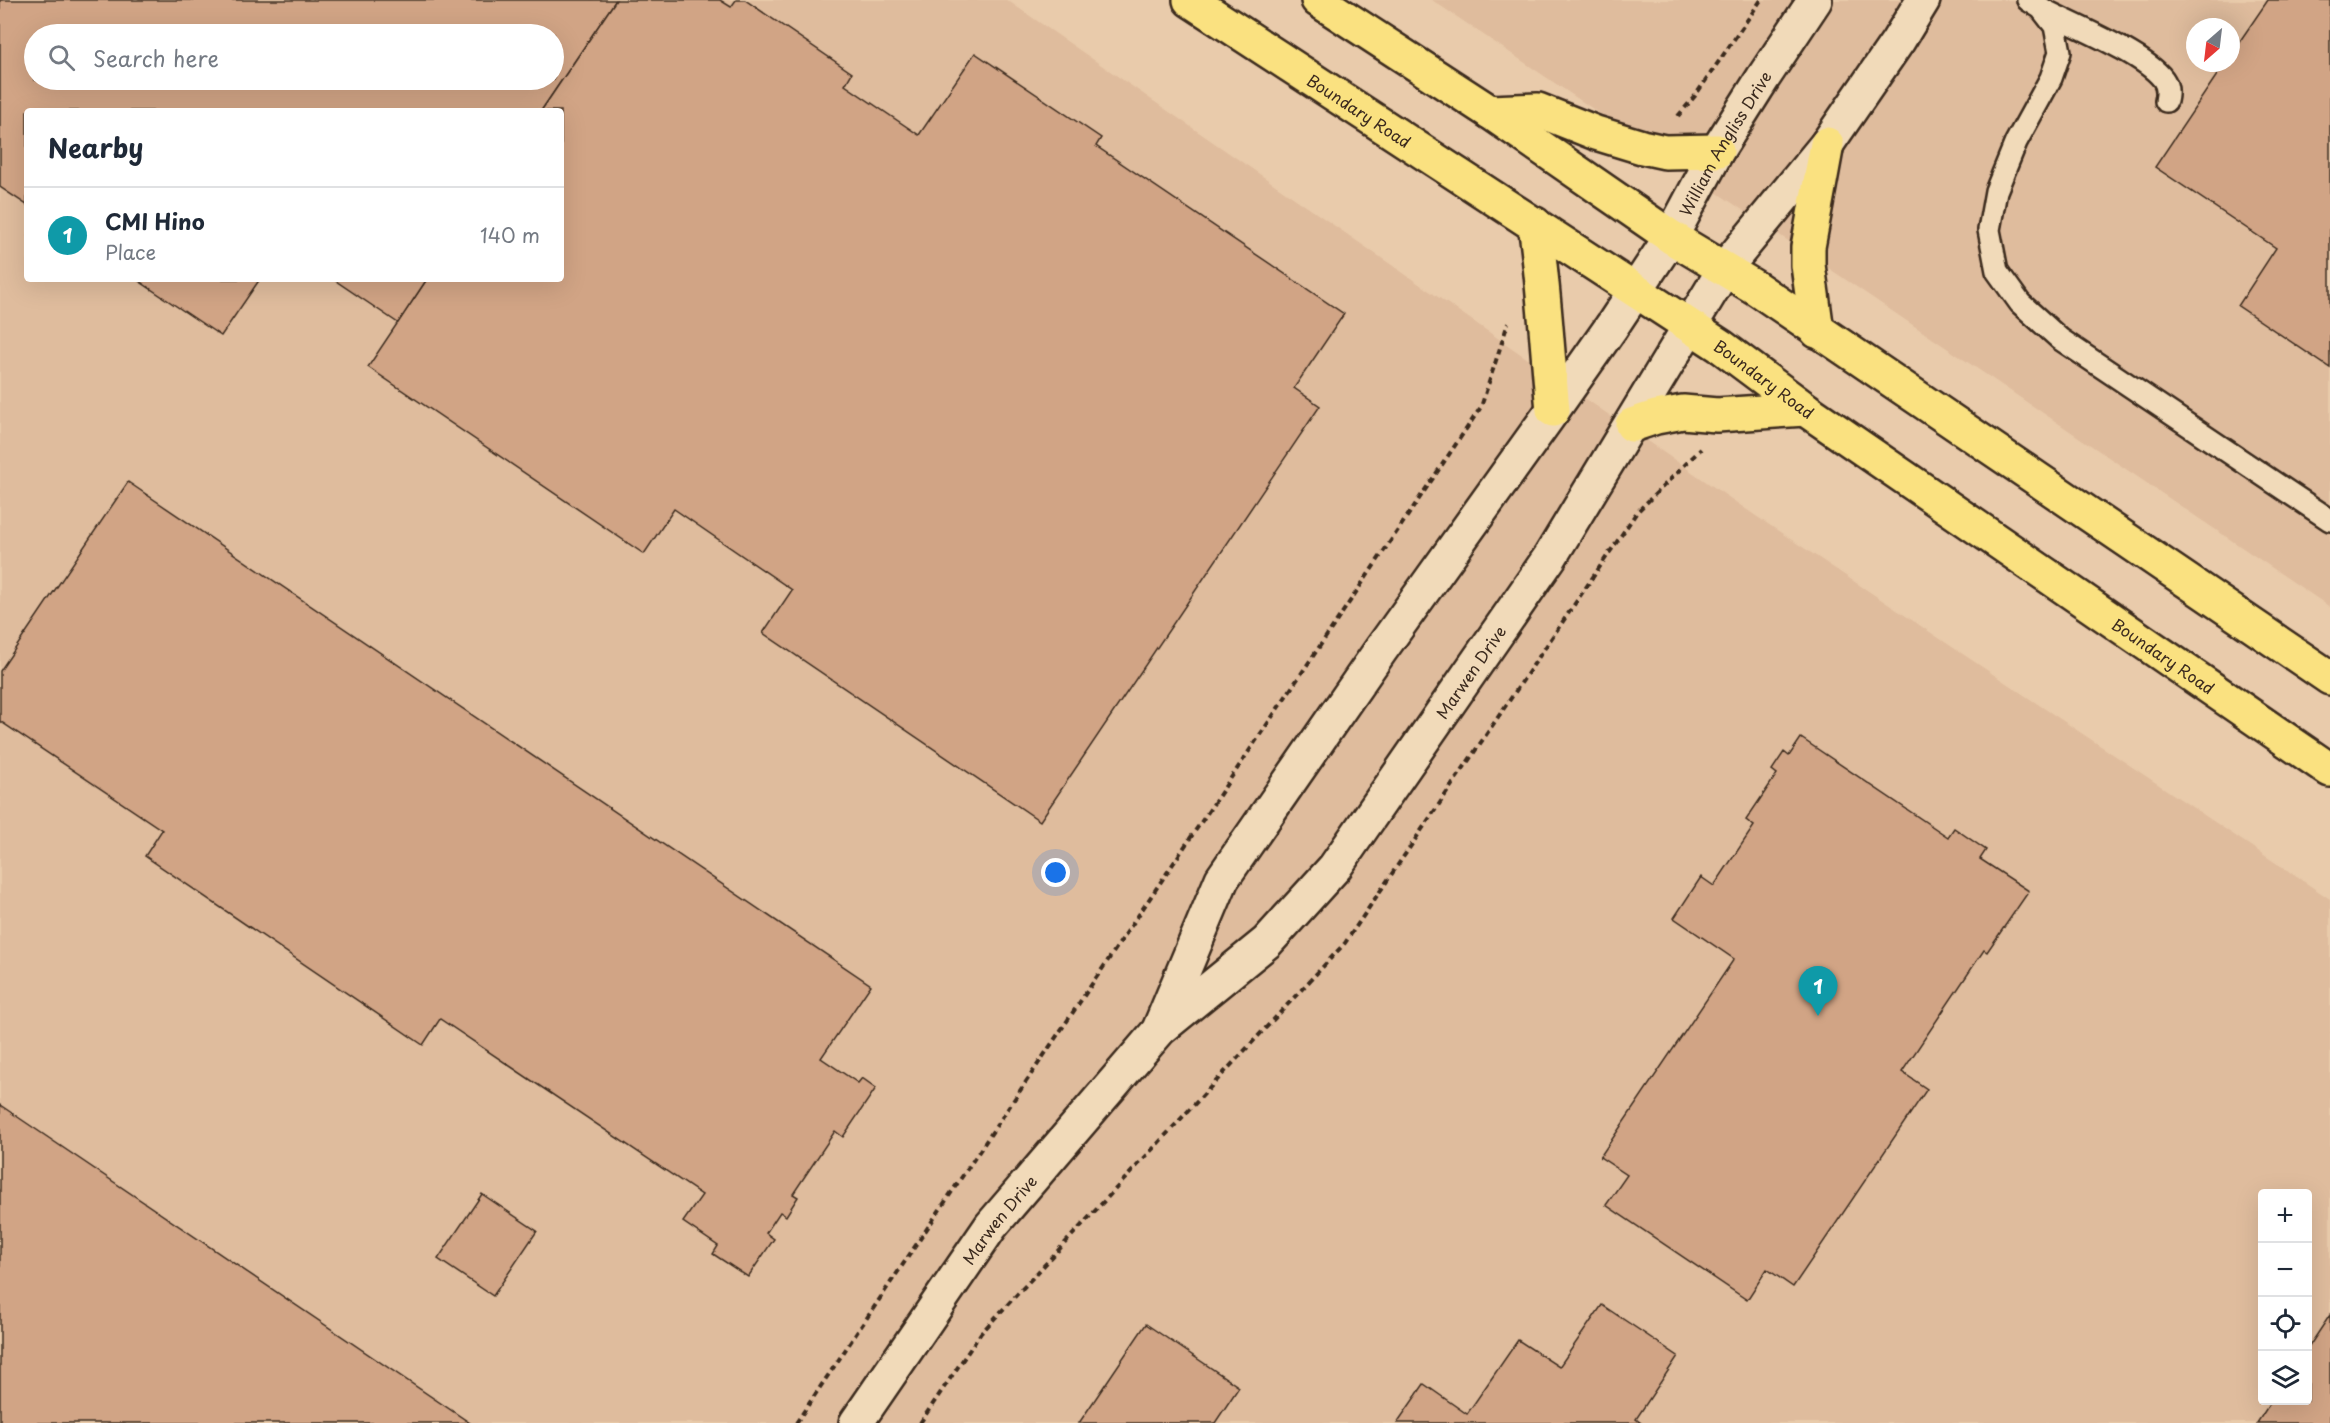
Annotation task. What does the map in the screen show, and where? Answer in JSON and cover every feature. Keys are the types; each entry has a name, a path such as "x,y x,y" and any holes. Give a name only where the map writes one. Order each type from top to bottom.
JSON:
{"main road":[{"name":"Boundary Road","path":"1190,0 1690,326 1805,409 2330,770"},
{"path":"1318,0 1490,112 1671,237 1725,268 2330,678"},
{"path":"1490,112 1538,110 1596,133 1642,147 1665,152 1717,152"},
{"path":"1817,331 1808,265 1808,247 1827,144"},
{"path":"1535,224 1543,278 1545,325 1554,410"},
{"path":"1632,425 1656,417 1683,412 1717,415 1805,409"}],"street":[{"name":"William Angliss Drive","path":"1636,290 1671,237 1717,152 1815,0"},
{"path":"1725,268 1827,144 1898,41 1923,0"},
{"name":"Marwen Drive","path":"856,1423 991,1226 1160,1029 1267,942 1335,867 1550,557 1725,268"},
{"name":"Marwen Drive","path":"1160,1029 1222,879 1380,651 1554,410 1636,290"}],"lane":[{"path":"2034,4 2146,62 2164,80 2168,92 2166,101"},
{"path":"2034,4 2055,26 2060,52 2051,78 2016,142 1996,191 1989,230 1997,271 2019,303 2060,339 2330,520"}],"path":[{"path":"1671,123 1695,96 1761,0"},
{"path":"796,1423 1481,407 1508,322"}],"shaded area":[{"path":"0,0 1007,0 1753,514 2330,899 2330,1423 0,1423"},
{"path":"1432,0 2330,0 2330,607"}],"building":[{"path":"0,0 616,0 564,77 564,24 24,24 24,90 555,90 543,108 24,108 24,203 0,187"},
{"path":"616,0 720,0 731,7 736,0 745,0 852,73 845,85 919,135 975,53 1101,138 1096,146 1344,314 1294,388 1320,406 1040,821 763,633 792,590 674,509 644,554 368,367 425,282 564,282 564,108 543,108 555,90 564,90 564,77"},
{"path":"2268,0 2330,0 2330,368 2238,306 2276,248 2155,167 2219,72 2240,72 2240,41"},
{"path":"140,282 258,282 221,336"},
{"path":"337,282 425,282 398,323"},
{"path":"128,482 871,985 821,1058 858,1083 862,1078 876,1088 843,1137 835,1131 793,1194 798,1197 786,1216 780,1212 766,1233 774,1239 748,1277 713,1254 718,1246 683,1222 702,1195 440,1019 423,1045 145,856 162,830 0,721 0,671"},
{"path":"1801,738 1948,837 1954,828 1986,850 1980,859 2029,891 1987,952 1984,950 1902,1072 1927,1089 1793,1287 1767,1269 1747,1300 1606,1205 1627,1175 1600,1157 1734,959 1674,918 1701,877 1714,886 1754,826 1746,820 1777,774 1772,770 1784,752 1789,756"},
{"path":"0,1105 470,1423 0,1423"},
{"path":"482,1194 537,1231 493,1296 438,1259"},
{"path":"1602,1305 1678,1356 1636,1419 1641,1423 1397,1423 1424,1384 1467,1414 1518,1340 1559,1367"},
{"path":"2330,1315 2330,1423 2257,1423 2269,1405 2312,1405 2312,1342"},
{"path":"1146,1324 1239,1387 1215,1423 1079,1423"}],"place":[{"name":"CMI Hino","path":"1818,1016"}]}
